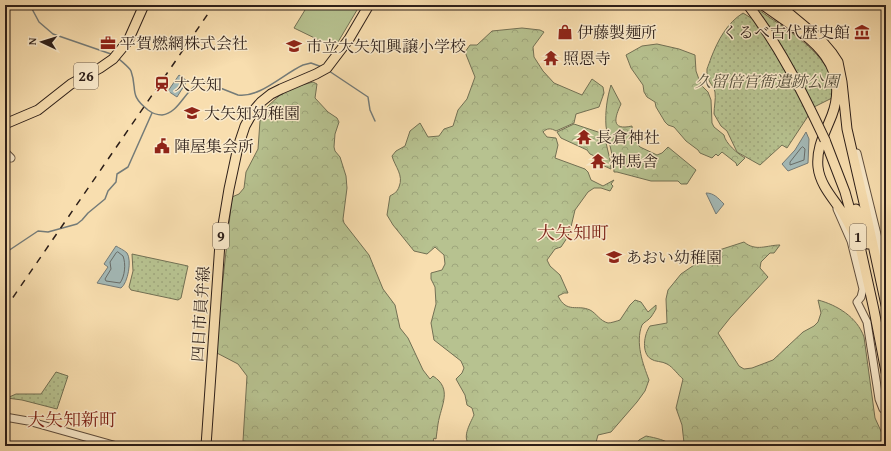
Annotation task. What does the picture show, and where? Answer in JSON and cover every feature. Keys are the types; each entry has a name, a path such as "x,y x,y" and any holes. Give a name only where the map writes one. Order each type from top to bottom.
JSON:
{"main road":[{"name":"26","path":"5,124 38,110 71,84 113,59 125,46 144,5"},
{"name":"四日市員弁線","path":"206,446 220,243 229,188 242,132 254,110 266,98 281,89 324,70 349,39 369,5"},
{"name":"1","path":"748,5 790,70 838,165 861,223 886,312"},
{"path":"763,5 813,42 827,57 831,65 836,82 836,99 820,143 817,154 817,162 823,185 836,202 849,224 860,248"},
{"path":"779,5 821,40 838,62 842,82 847,129 886,305"},
{"name":"1","path":"825,140 845,192 860,248 886,372"}],"street":[{"path":"847,129 857,155 886,272"},
{"path":"5,152 11,158"},
{"path":"836,202 841,220 851,241 863,289 861,297 857,302 867,322 879,399 883,409 886,410"},
{"path":"5,417 28,421 117,446"},
{"path":"213,446 224,446"}],"green space":[{"path":"300,5 357,5 355,9 357,10 338,42 329,45 294,28 305,10"},
{"name":"久留倍官衙遺跡公園","path":"759,10 809,46 828,70 832,84 832,98 814,107 787,148 782,145 760,165 737,152 727,131 721,126 714,114 715,92 707,73 707,69 720,38 732,22 743,13 751,18"},
{"path":"522,28 540,30 544,32 533,47 534,57 543,71 554,83 582,95 592,79 603,87 604,93 599,107 576,114 574,123 556,131 549,129 543,132 547,137 556,138 558,145 555,158 585,169 591,180 603,186 614,180 611,184 613,186 610,191 601,188 594,188 588,192 575,210 567,238 561,247 555,249 547,260 550,266 560,275 568,293 558,296 561,302 565,305 572,308 585,308 590,310 603,321 608,323 620,320 635,300 641,302 648,312 656,305 655,311 642,325 639,339 644,367 649,380 645,391 611,432 598,435 595,446 472,446 468,443 466,436 468,427 474,415 472,408 467,405 465,395 456,379 462,373 464,368 461,361 434,340 431,323 436,304 435,287 431,279 431,273 442,270 445,264 444,255 435,247 427,254 414,251 393,225 387,215 390,196 397,191 400,183 400,175 392,156 396,151 405,146 410,131 420,123 428,137 439,136 444,129 453,126 458,110 467,99 475,77 465,52 470,45 477,45 492,31"},
{"path":"657,44 679,49 695,55 696,71 701,85 708,92 711,100 712,123 714,127 724,135 732,148 745,158 737,166 736,163 722,152 718,156 716,154 712,158 700,153 686,141 674,127 665,122 656,107 655,102 647,97 644,92 643,85 631,68 626,55 642,46"},
{"path":"313,82 317,84 315,98 328,112 337,118 339,122 335,134 334,147 335,151 340,157 346,176 347,188 343,219 344,223 369,255 383,289 395,305 400,328 408,338 423,370 430,379 433,376 443,386 443,404 436,439 434,438 432,446 280,446 243,441 247,376 238,364 215,352 232,197 239,194 244,188 246,172 258,149 260,121 267,107 281,94 291,88"},
{"path":"611,85 621,104 616,118 617,125 625,127 632,126 633,139 640,147 657,155 662,153 668,147 696,170 687,184 681,184 678,181 651,181 614,172 606,126 608,95"},
{"path":"574,124 604,134 611,169 602,165 599,158 590,154 587,150 561,138 557,132"},
{"path":"744,242 753,247 780,245 774,253 770,253 761,262 760,268 768,277 718,333 739,366 744,369 752,368 773,360 803,332 818,322 821,313 818,300 832,305 846,313 857,323 864,337 875,418 886,442 886,446 682,446 684,443 682,425 676,408 683,379 669,365 653,360 648,356 644,343 646,334 650,326 667,323 666,299 668,290 681,274 713,252"},
{"path":"132,254 188,266 181,298 178,300 131,290 129,287 133,271"},
{"path":"56,372 68,376 57,409 22,400 7,398 16,394 41,394"},
{"path":"646,436 657,438 673,446 635,446 639,440"}],"water":[{"path":"179,75 187,81 177,97 168,91"},
{"path":"806,132 809,139 808,163 788,171 782,164 795,150"},
{"path":"706,193 714,195 724,204 716,214"},
{"path":"116,246 127,253 129,261 126,281 121,288 97,283 108,267 104,264"}],"waterway":[{"path":"27,5 31,7 39,22 53,34 111,54"},
{"path":"118,58 131,71 138,100 154,114 160,115 169,113 174,109 198,84 205,82 238,95 246,95 263,89 303,65 311,63 322,67"},
{"path":"329,71 368,97 370,110 375,121"},
{"path":"5,253 38,231 48,232 77,224 105,199 108,191 116,182 117,174 128,167 152,113"}],"railway":[{"path":"5,309 214,5"}],"place":[{"name":"伊藤製麺所","path":"565,32"},
{"name":"くるべ古代歴史館","path":"862,32"},
{"name":"平賀燃網株式会社","path":"108,43"},
{"name":"市立大矢知興譲小学校","path":"294,46"},
{"name":"照恩寺","path":"551,58"},
{"name":"大矢知","path":"162,84"},
{"name":"大矢知幼稚園","path":"192,113"},
{"name":"長倉神社","path":"584,137"},
{"name":"陣屋集会所","path":"162,146"},
{"name":"神馬舎","path":"598,161"},
{"name":"あおい幼稚園","path":"614,257"}],"district":[{"name":"大矢知町","path":"573,233"},
{"name":"大矢知新町","path":"72,420"}]}
